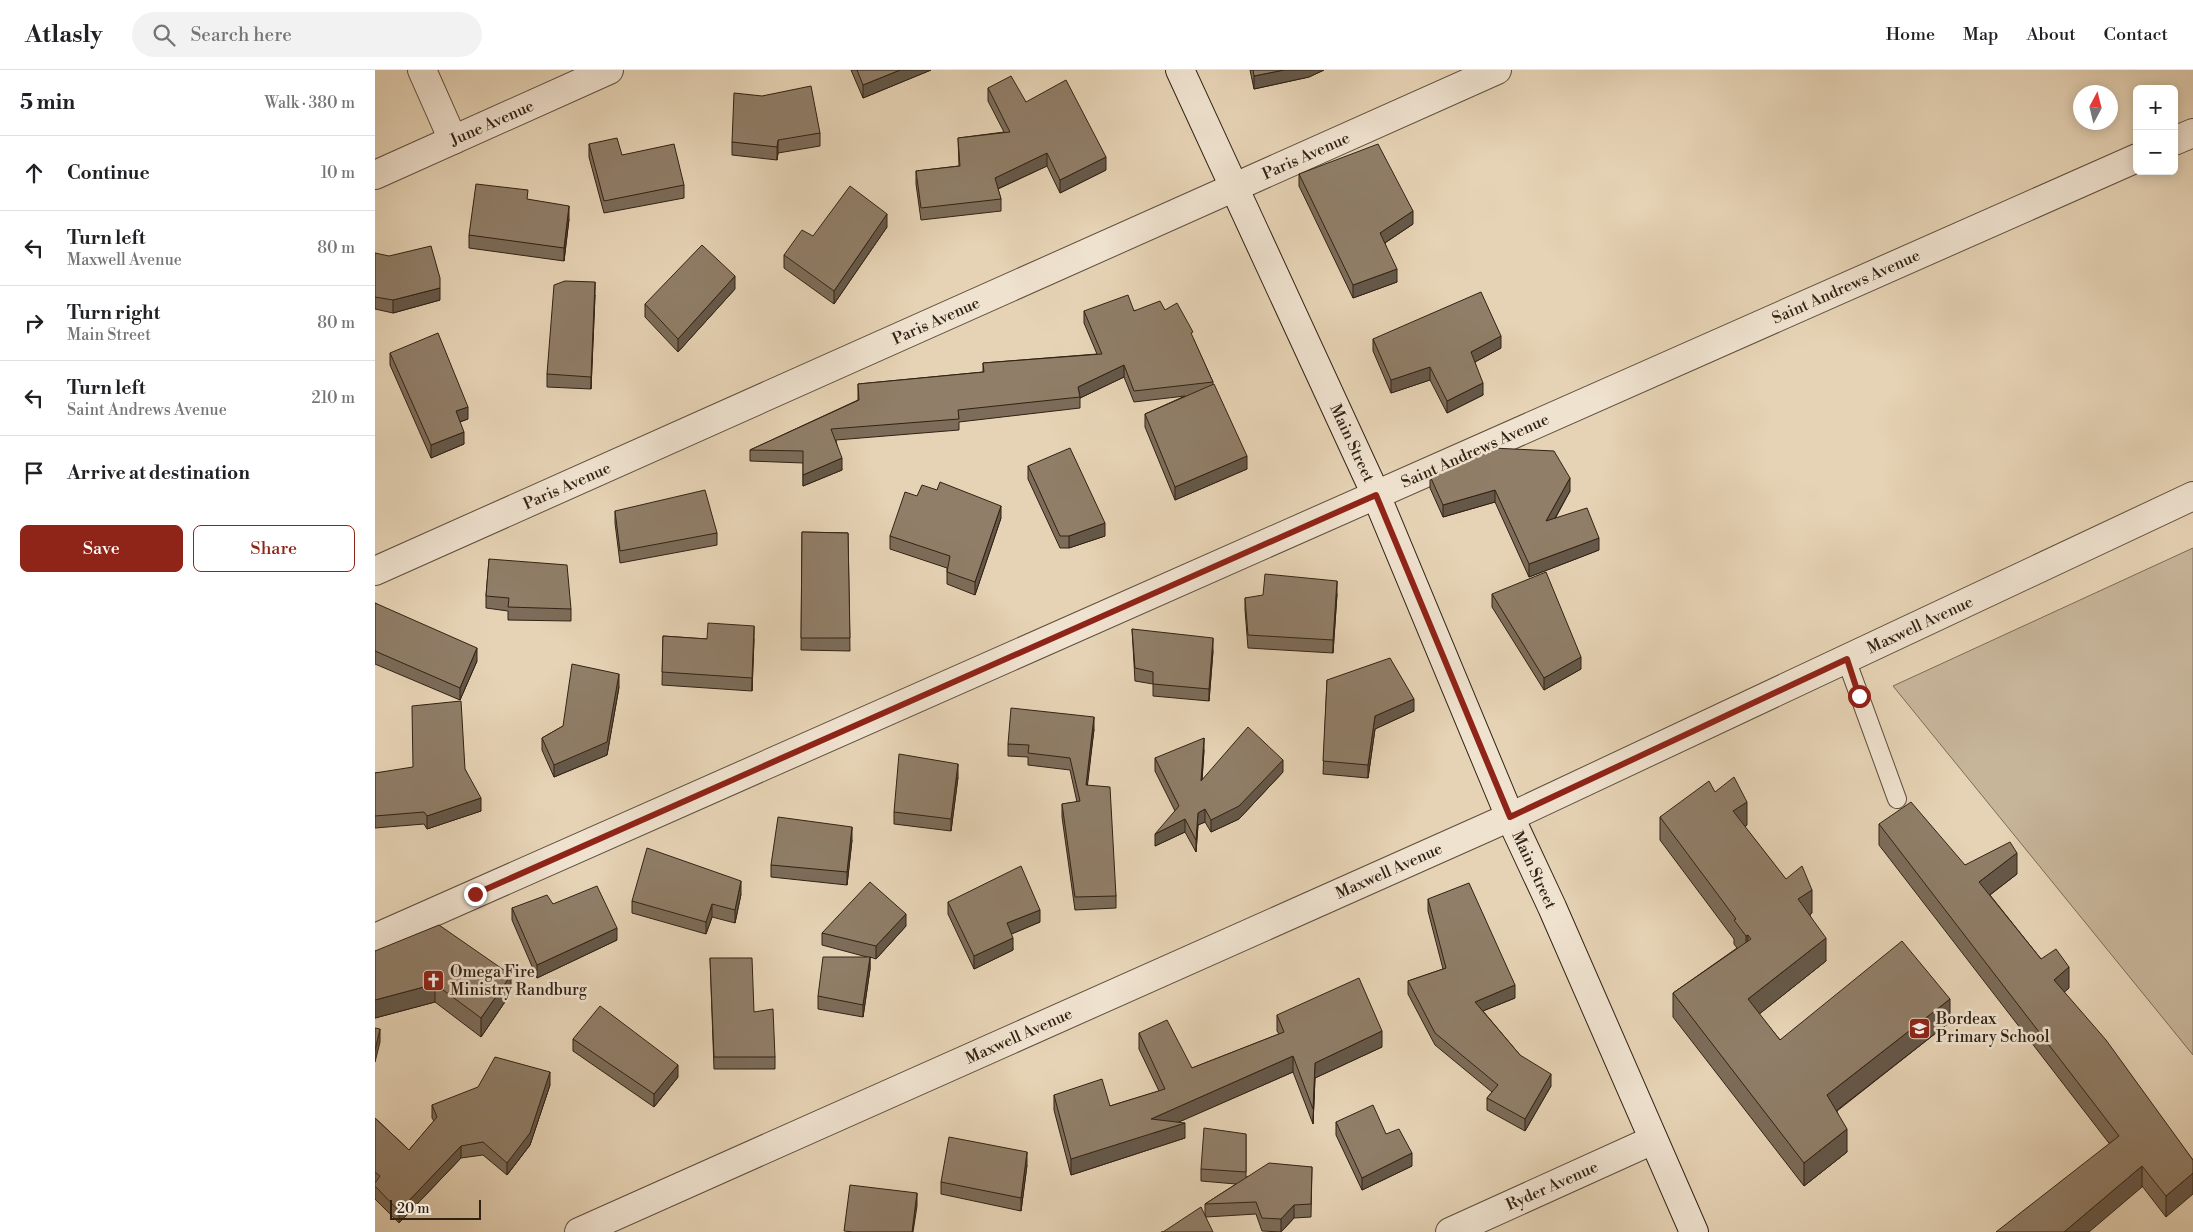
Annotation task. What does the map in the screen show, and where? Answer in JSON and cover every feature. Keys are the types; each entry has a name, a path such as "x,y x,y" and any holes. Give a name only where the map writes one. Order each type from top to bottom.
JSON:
{"street":[{"path":"422,70 453,140"},
{"name":"June Avenue","path":"375,176 609,70"},
{"name":"Main Street","path":"1180,70 1376,495 1510,817 1552,907 1694,1232"},
{"name":"Paris Avenue","path":"375,571 1497,70"},
{"path":"2178,139 2193,133"},
{"name":"Saint Andrews Avenue","path":"375,938 2133,160"},
{"name":"Maxwell Avenue","path":"579,1232 1510,817 2193,496"},
{"name":"Ryder Avenue","path":"1450,1232 1653,1140"}],"lane":[{"path":"1847,659 1897,799"}],"shaded area":[{"path":"2193,548 2193,1055 1893,686"}],"building":[{"path":"857,70 900,70 863,85"},
{"path":"1253,70 1284,70 1254,76"},
{"path":"1011,76 1026,102 1066,80 1106,157 1060,180 1047,153 995,178 1001,199 921,208 916,171 960,166 958,138 1010,132 988,88"},
{"path":"811,86 820,133 778,140 777,147 732,142 734,93 762,96"},
{"path":"617,138 622,155 674,144 684,185 604,201 589,144"},
{"path":"1378,144 1413,211 1380,233 1397,269 1353,285 1299,174"},
{"path":"476,184 528,190 527,199 569,206 564,248 469,235"},
{"path":"850,186 887,214 834,291 784,255 802,230 813,236"},
{"path":"702,245 735,276 678,339 645,304"},
{"path":"431,246 440,278 440,288 393,300 375,297 375,253 389,256"},
{"path":"565,281 595,282 591,377 547,374 554,285"},
{"path":"1481,292 1501,336 1471,352 1483,383 1447,401 1430,367 1391,380 1373,339"},
{"path":"1128,295 1134,311 1160,301 1165,310 1177,303 1193,332 1191,333 1213,382 1134,391 1124,365 1078,387 1080,397 958,410 959,419 831,429 842,458 803,475 803,451 750,450 859,400 858,384 984,372 983,363 1102,354 1084,311"},
{"path":"438,333 468,407 456,411 464,432 431,445 390,353"},
{"path":"1214,384 1247,456 1175,487 1145,414"},
{"path":"1070,448 1105,523 1069,536 1060,536 1028,466"},
{"path":"1493,448 1554,451 1570,478 1546,521 1587,508 1599,538 1529,564 1495,490 1443,505 1430,476"},
{"path":"940,482 1001,506 975,582 947,572 950,556 890,536 905,492 917,496 922,485 937,490"},
{"path":"705,490 717,533 620,551 615,511"},
{"path":"802,532 848,533 850,638 801,638"},
{"path":"489,559 567,565 571,609 508,607 509,598 486,596"},
{"path":"1546,572 1581,657 1544,678 1492,594"},
{"path":"1265,574 1337,581 1333,640 1248,635 1245,598 1263,595"},
{"path":"375,603 477,648 460,688 375,651"},
{"path":"708,623 754,626 752,678 662,672 663,636 707,639"},
{"path":"1132,629 1213,638 1209,689 1153,684 1153,672 1135,668"},
{"path":"1390,658 1414,699 1375,716 1368,765 1323,761 1327,680"},
{"path":"572,664 619,674 607,742 554,765 542,738 563,726"},
{"path":"461,701 465,769 481,798 427,816 424,812 375,816 375,773 413,767 412,706"},
{"path":"1011,708 1094,717 1086,785 1110,787 1116,896 1075,897 1062,804 1080,801 1070,758 1028,753 1029,745 1008,744"},
{"path":"1248,727 1283,760 1239,806 1211,820 1205,809 1198,813 1196,840 1185,819 1155,834 1179,806 1155,758 1204,738 1201,781"},
{"path":"899,754 958,764 951,819 894,812"},
{"path":"1734,777 1747,802 1733,811 1786,879 1802,866 1812,890 1798,899 1826,938 1748,999 1780,1040 1902,941 1950,999 1827,1095 1847,1129 1804,1163 1673,993 1751,939 1748,935 1746,936 1734,920 1736,919 1660,817 1709,781 1715,792"},
{"path":"1911,802 1965,865 2010,842 2017,853 1979,882 2041,959 2056,949 2069,967 2054,980 2106,1040 2193,1160 2193,1173 2166,1196 2142,1166 2064,1232 1996,1232 2119,1136 1879,824"},
{"path":"778,817 852,827 847,872 771,865"},
{"path":"647,848 741,881 735,910 712,904 706,922 632,901"},
{"path":"1021,866 1040,910 1007,923 1013,938 974,956 948,902"},
{"path":"870,882 906,914 876,946 822,933"},
{"path":"1469,883 1515,985 1475,1002 1520,1055 1551,1074 1525,1119 1487,1098 1498,1085 1435,1033 1408,981 1446,968 1428,899"},
{"path":"597,886 617,928 537,965 512,908 547,895 553,904"},
{"name":"Omega Fire Ministry Randburg","path":"439,925 511,975 481,1018 435,984 375,1000 375,951"},
{"path":"823,957 870,957 863,1005 818,996"},
{"path":"710,958 752,958 754,1012 773,1009 775,1057 714,1057"},
{"path":"1359,978 1382,1031 1315,1063 1313,1109 1293,1056 1151,1119 1185,1123 1071,1159 1054,1095 1102,1079 1110,1106 1165,1089 1139,1033 1167,1020 1192,1068 1284,1032 1277,1015"},
{"path":"600,1006 678,1065 654,1094 573,1039"},
{"path":"375,1028 380,1029 375,1050"},
{"path":"495,1057 550,1072 530,1133 507,1163 483,1142 461,1146 399,1211 375,1186 380,1176 375,1172 375,1118 409,1150 437,1117 432,1105 478,1087"},
{"path":"1373,1105 1386,1134 1399,1129 1412,1153 1362,1178 1336,1122"},
{"path":"1204,1128 1246,1134 1246,1172 1201,1169"},
{"path":"949,1137 1027,1152 1021,1198 941,1182"},
{"path":"1269,1163 1312,1167 1311,1204 1294,1205 1281,1219 1262,1218 1256,1202 1205,1204"},
{"path":"850,1185 917,1193 912,1232 844,1231"},
{"path":"1201,1207 1213,1232 1163,1232"}],"place":[{"name":"Omega Fire Ministry Randburg","path":"434,981"},
{"name":"Bordeax Primary School","path":"1920,1028"}],"route":[{"path":"475,894 1376,495 1510,817 1847,659 1859,696"}]}
